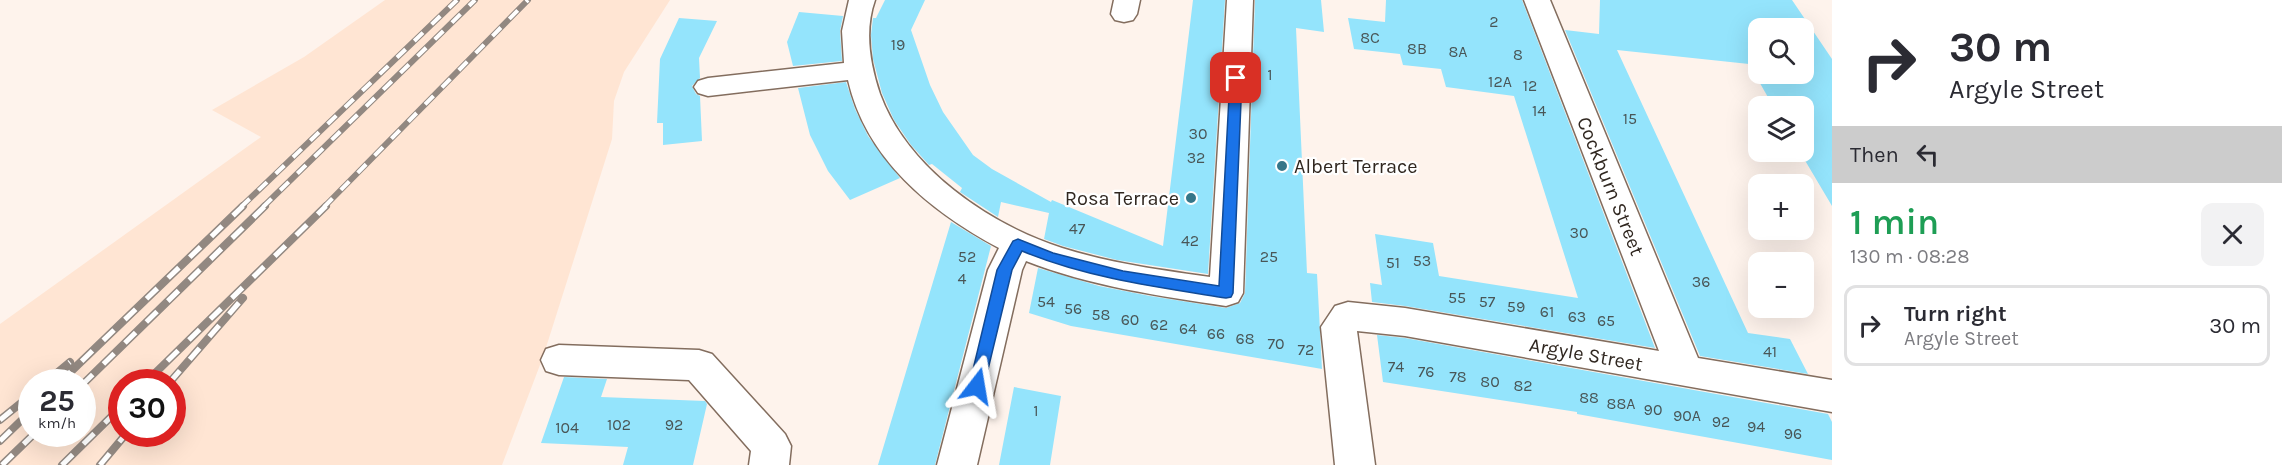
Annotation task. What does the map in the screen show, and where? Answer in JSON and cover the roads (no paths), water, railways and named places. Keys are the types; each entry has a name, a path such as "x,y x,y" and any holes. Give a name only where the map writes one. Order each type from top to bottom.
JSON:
{"street":[{"path":"862,0 858,10 855,40 866,97 892,149 912,172 943,198 1018,244 1050,257 1123,277 1226,293 1240,0"},
{"name":"Cockburn Street","path":"1538,0 1685,371"},
{"path":"708,87 859,70"},
{"path":"957,465 1005,270 1018,244"},
{"name":"Argyle Street","path":"1355,465 1339,327 1347,316 1405,322 1832,396"},
{"path":"559,360 699,365 771,446 769,465"}],"railway":[{"path":"241,207 457,0"},
{"path":"263,207 475,0"},
{"path":"324,207 528,0"},
{"path":"74,369 243,206"},
{"path":"96,371 265,206"},
{"path":"159,369 326,206"},
{"path":"181,369 243,298"},
{"path":"62,369 70,362"},
{"path":"0,420 18,405"},
{"path":"62,465 108,420"},
{"path":"0,441 18,424"},
{"path":"2,465 21,447"},
{"path":"100,465 115,447"}],"place":[{"name":"Albert Terrace","path":"1282,166"},
{"name":"Rosa Terrace","path":"1191,198"}]}
